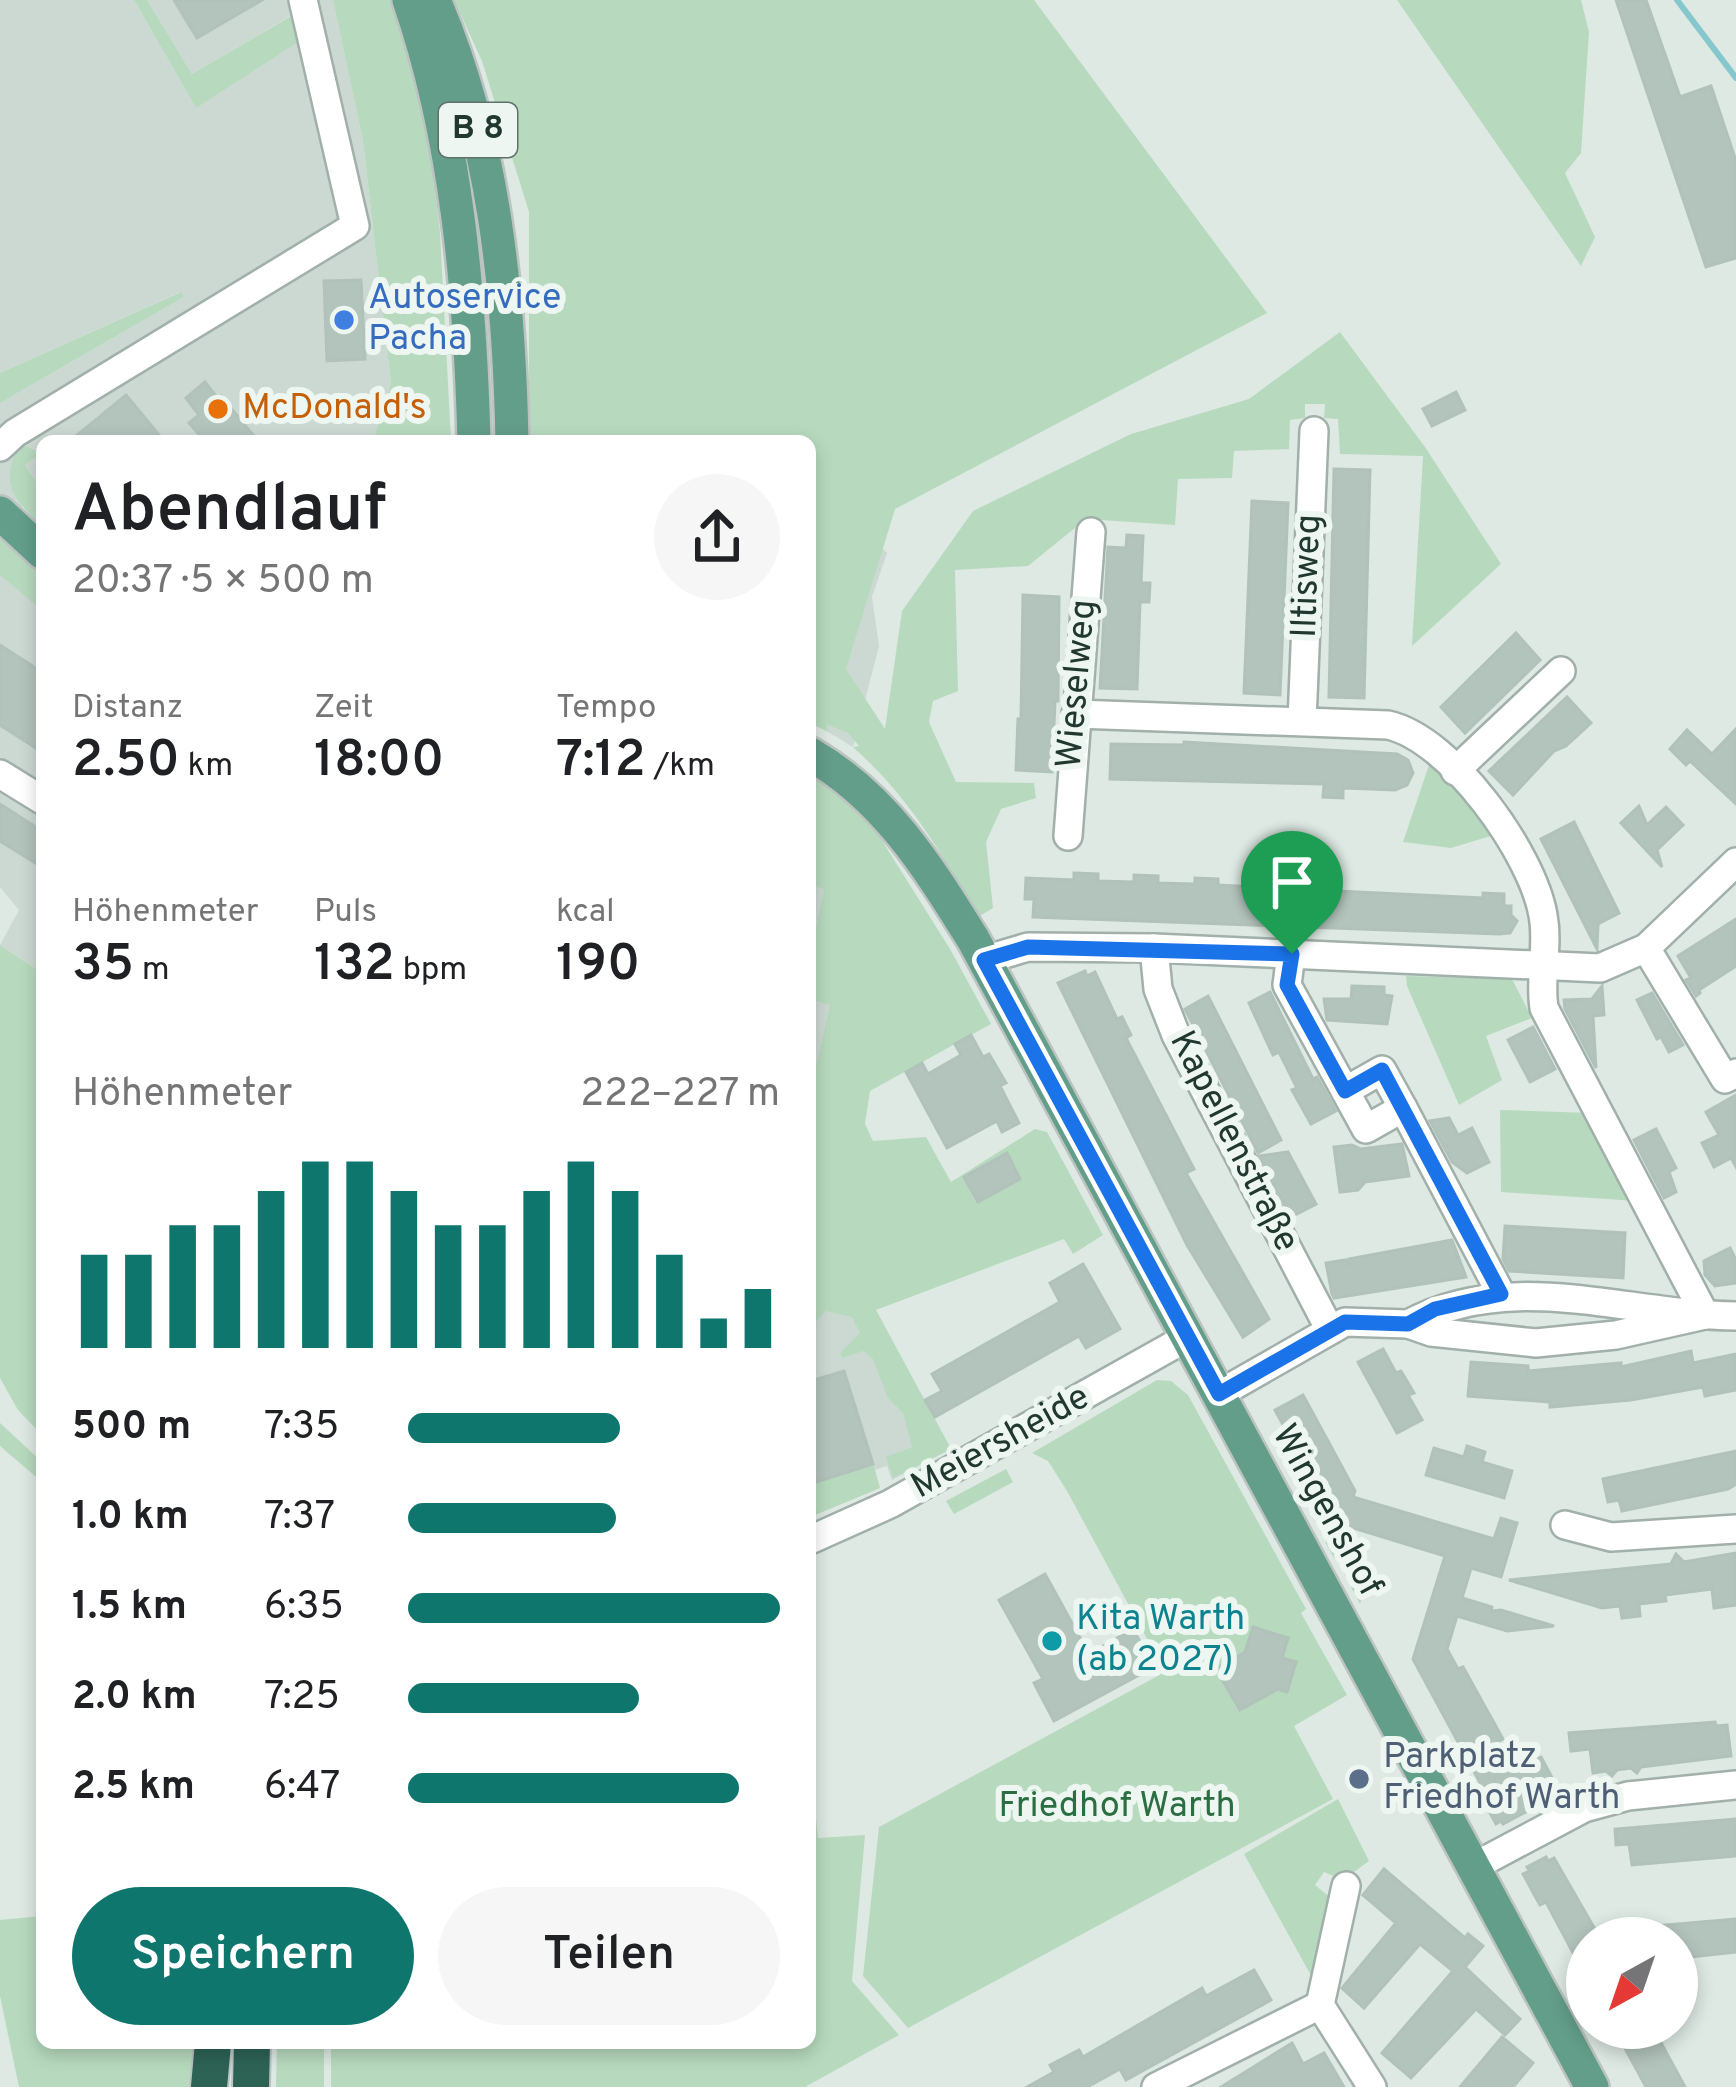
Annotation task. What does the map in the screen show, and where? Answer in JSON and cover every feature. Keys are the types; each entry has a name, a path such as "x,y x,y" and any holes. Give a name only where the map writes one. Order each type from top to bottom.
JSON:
{"highway":[{"path":"209,2087 212,2049"},
{"path":"251,2087 252,2049"}],"main road":[{"name":"B 8","path":"409,0 424,41 441,123 468,332 474,435"},
{"name":"B 8","path":"434,0 458,60 485,158 510,339 512,435"},
{"path":"0,513 36,547"},
{"name":"Wingenshof","path":"816,758 853,782 918,850 984,960 1592,2087"}],"street":[{"path":"0,447 15,433 356,226 303,0"},
{"name":"Iltisweg","path":"1302,721 1314,431"},
{"name":"Wieselweg","path":"1069,836 1091,532"},
{"path":"1455,771 1561,671"},
{"path":"1076,714 1403,728 1433,747 1510,836 1537,887 1547,948 1541,966 1544,1008 1705,1315"},
{"path":"0,774 36,796"},
{"path":"984,960 1028,947 1154,948 1600,968 1646,948 1736,862"},
{"name":"Kapellenstraße","path":"1154,948 1157,989 1176,1035 1330,1330"},
{"path":"1646,948 1725,1079 1736,1073"},
{"path":"1292,954 1287,985 1366,1129 1403,1108"},
{"path":"1345,1091 1382,1070 1501,1294"},
{"path":"1408,1324 1435,1309 1501,1294 1591,1298 1736,1316"},
{"path":"1219,1394 1345,1322 1408,1324 1431,1332 1536,1343 1616,1335 1705,1315"},
{"name":"Meiersheide","path":"816,1537 890,1504 1188,1337"},
{"path":"1565,1525 1610,1537 1736,1529"},
{"path":"1473,1867 1584,1808 1628,1796 1736,1785"},
{"path":"1346,1886 1320,2005 1372,2087"},
{"path":"1156,2087 1320,2005"}],"shaded area":[{"path":"0,0 134,0 196,108 292,15 192,74 147,0 333,0 363,141 391,383 375,435 36,435 36,451 23,444 22,508 36,521 36,969 0,945 19,910 0,887 0,403 184,297 180,292 0,373"},
{"path":"36,456 36,482 25,465"},
{"path":"816,516 873,538 887,553 872,597 879,646 853,747 828,732 820,710"},
{"path":"816,807 856,844 847,1061 858,1278 951,1449 892,1480 887,1466 875,1470 880,1488 816,1515"}],"green space":[{"path":"134,0 147,0 192,74 293,15 298,42 196,108"},
{"path":"333,0 399,0 429,134 440,232 451,435 375,435 391,383 363,141"},
{"path":"454,0 1034,0 1267,313 895,509 846,669 885,729 902,611 973,511 1131,434 1249,399 1340,332 1425,447 1501,564 1412,646 1423,456 1340,454 1338,419 1324,418 1325,404 1305,404 1305,418 1290,420 1289,449 1234,451 1232,478 1178,479 1175,525 1086,519 1028,566 955,570 958,691 933,701 929,722 956,782 1034,783 1036,798 1001,809 986,842 993,908 978,917 923,826 853,747 859,746 848,733 826,724 828,732 816,726 816,435 529,435 529,212 482,61"},
{"path":"1397,0 1581,0 1589,32 1581,153 1565,173 1595,237 1581,266"},
{"path":"181,292 184,297 0,403 0,373"},
{"path":"20,443 36,451 36,457 25,465 36,482 36,520 12,488 14,456"},
{"path":"0,535 36,569 36,605 0,575"},
{"path":"1430,762 1497,834 1451,848 1403,842"},
{"path":"816,776 871,823 991,1024 870,1091 865,1124 873,1141 926,1137 951,1182 1035,1129 1047,1132 1103,1235 1073,1254 1064,1239 876,1310 951,1449 893,1478 886,1457 912,1447 903,1413 888,1398 873,1359 863,1351 842,1358 840,1353 860,1333 852,1317 825,1311 816,1321 816,1068 830,1005 816,1001 816,929 824,889 816,887"},
{"path":"0,945 36,969 36,1429 18,1410 0,1378"},
{"path":"1406,976 1512,979 1532,1018 1486,1036 1502,1080 1459,1105"},
{"path":"1500,1110 1591,1113 1637,1201 1501,1192"},
{"name":"Friedhof Warth","path":"1157,1380 1171,1381 1188,1395 1306,1609 1301,1613 1347,1695 1294,1726 1333,1799 908,2028 863,1976 879,1827 1165,1672 1067,1491 1048,1461 1032,1453"},
{"path":"0,1423 36,1456 36,1477 0,1446"},
{"path":"873,1464 880,1488 816,1515 816,1482"},
{"path":"1006,1469 1013,1482 954,1514 946,1501"},
{"path":"1325,1542 1367,1560 1360,1604 1351,1587 1356,1583 1341,1556 1334,1558"},
{"path":"1338,1799 1369,1861 1343,1880 1324,1872 1315,1885 1332,1899 1314,1981 1244,1854"},
{"path":"816,1819 818,1838 865,1835 852,1981 899,2035 805,2087 331,2087 331,2049 816,2049"},
{"path":"36,1917 36,2049 194,2049 191,2087 19,2087 0,1996 0,1920"},
{"path":"277,2049 324,2049 324,2087 276,2087"}],"building":[{"path":"174,0 262,0 197,38"},
{"path":"1616,0 1646,0 1680,97 1711,86 1736,161 1736,258 1706,267"},
{"name":"Autoservice Pacha","path":"361,280 365,359 327,361 324,281"},
{"name":"McDonald's","path":"205,382 253,435 200,435 189,423 199,415 186,398"},
{"path":"1456,392 1465,410 1432,426 1423,409"},
{"path":"126,395 159,435 77,435"},
{"path":"1334,469 1370,470 1364,698 1329,697"},
{"path":"1252,501 1288,503 1280,695 1244,693"},
{"path":"1127,535 1143,536 1141,583 1150,583 1149,602 1140,602 1137,689 1100,688 1108,547 1126,548"},
{"path":"1023,595 1059,597 1052,772 1016,770"},
{"path":"1516,633 1540,660 1465,733 1441,707"},
{"path":"0,645 36,668 36,748 0,725"},
{"path":"1567,697 1591,723 1554,751 1513,795 1489,771"},
{"path":"1736,729 1736,804 1670,749 1687,730 1712,754"},
{"path":"1184,742 1397,754 1408,760 1413,773 1407,785 1395,790 1343,788 1343,798 1323,797 1324,784 1110,779 1111,744"},
{"path":"0,804 36,827 36,863 0,841"},
{"path":"1639,806 1647,825 1666,807 1683,825 1657,850 1662,867 1621,823"},
{"path":"1574,822 1619,913 1598,924 1597,949 1541,839"},
{"path":"1074,873 1098,874 1098,881 1134,882 1134,875 1158,876 1158,883 1195,884 1195,878 1255,887 1255,880 1278,881 1278,888 1315,889 1315,883 1337,883 1337,891 1483,898 1483,893 1504,894 1504,906 1511,906 1517,921 1510,933 1499,934 1033,917 1034,899 1025,899 1026,878 1074,880"},
{"path":"1736,919 1736,966 1696,996 1678,956"},
{"path":"1085,971 1087,976 1095,972 1117,1019 1122,1017 1131,1035 1126,1038 1194,1169 1186,1173 1269,1319 1243,1337 1187,1245 1058,983"},
{"path":"1352,986 1384,987 1384,995 1392,996 1387,1024 1327,1020 1324,999 1351,999"},
{"path":"1602,986 1604,1015 1593,1016 1596,1068 1564,1000 1592,999"},
{"path":"1270,992 1313,1079 1317,1077 1336,1111 1311,1124 1279,1052 1273,1055 1249,1003"},
{"path":"1652,993 1683,1045 1669,1052 1637,1000"},
{"path":"1208,996 1281,1140 1258,1153 1185,1009"},
{"path":"1533,1027 1555,1069 1530,1082 1508,1040"},
{"path":"971,1035 1006,1083 1000,1086 1019,1123 1002,1132 997,1121 947,1148 906,1072 922,1063 928,1074 961,1055 955,1044"},
{"path":"1736,1095 1736,1167 1731,1158 1714,1167 1702,1143 1719,1135 1706,1112"},
{"path":"1449,1118 1458,1135 1472,1128 1489,1162 1467,1173 1452,1162 1430,1121"},
{"path":"1656,1129 1676,1168 1669,1172 1676,1192 1664,1198 1634,1140"},
{"path":"1402,1144 1409,1176 1365,1182 1358,1190 1340,1192 1334,1147"},
{"path":"1288,1152 1316,1204 1291,1217 1259,1156"},
{"path":"1007,1153 1020,1179 978,1202 964,1177"},
{"path":"1505,1226 1625,1233 1623,1278 1509,1271 1503,1259"},
{"path":"1452,1240 1466,1277 1334,1298 1332,1294 1326,1263 1346,1260 1349,1266 1349,1259"},
{"path":"1730,1248 1736,1260 1736,1283 1715,1286 1705,1275 1704,1261"},
{"path":"1083,1264 1120,1329 1086,1348 1079,1336 935,1417 925,1400 942,1391 932,1374 1060,1302 1050,1283"},
{"path":"1383,1349 1414,1393 1408,1395 1422,1420 1397,1433 1358,1362"},
{"path":"1691,1351 1693,1363 1736,1354 1736,1390 1705,1396 1703,1387 1550,1407 1550,1402 1468,1396 1471,1362 1528,1366 1528,1371 1621,1363 1621,1367"},
{"path":"844,1371 873,1464 816,1482 816,1379"},
{"path":"1303,1395 1355,1491 1353,1497 1494,1539 1501,1518 1517,1523 1501,1577 1471,1568 1462,1598 1492,1607 1491,1611 1554,1626 1507,1631 1457,1616 1447,1649 1458,1669 1463,1667 1515,1771 1541,1757 1563,1798 1496,1824 1479,1793 1484,1790 1413,1659 1445,1556 1337,1523 1275,1410"},
{"path":"1467,1446 1485,1452 1482,1462 1512,1471 1504,1498 1426,1475 1434,1448 1464,1457"},
{"path":"1736,1451 1736,1484 1728,1489 1622,1511 1619,1500 1608,1502 1603,1479"},
{"path":"1736,1553 1736,1605 1714,1608 1712,1589 1665,1595 1666,1601 1639,1604 1640,1616 1622,1618 1620,1606 1602,1608 1509,1580 1671,1564 1676,1554 1684,1562"},
{"name":"Kita Warth (ab 2027)","path":"1045,1574 1089,1654 1133,1629 1154,1667 1054,1721 1034,1683 1043,1679 999,1600"},
{"path":"1253,1627 1288,1638 1282,1658 1296,1662 1287,1692 1278,1689 1240,1710 1216,1669 1245,1652"},
{"path":"1715,1722 1716,1726 1727,1725 1731,1756 1641,1767 1637,1773 1631,1768 1617,1770 1612,1776 1606,1771 1593,1773 1590,1749 1571,1751 1569,1733"},
{"path":"1736,1819 1736,1856 1632,1865 1629,1844 1616,1845 1615,1829"},
{"path":"1554,1858 1588,1917 1566,1917 1566,1940 1546,1902 1540,1905 1523,1874 1530,1871 1527,1867"},
{"path":"1384,1869 1465,1938 1468,1934 1483,1946 1465,1967 1520,2019 1505,2035 1476,2009 1411,2078 1382,2053 1453,1971 1420,1944 1364,2008 1342,1988 1396,1923 1363,1895"},
{"path":"1736,1919 1736,1952 1698,1956 1698,1922"},
{"path":"1254,1970 1271,2000 1126,2080 1120,2069 1087,2087 1027,2087 1054,2072 1050,2065 1079,2050 1083,2057 1202,1988 1206,1996"},
{"path":"1502,2037 1533,2063 1513,2087 1460,2087"},
{"path":"1292,2043 1303,2064 1324,2053 1344,2087 1221,2087"},
{"path":"1625,2049 1664,2049 1685,2087 1646,2087"}],"waterway":[{"path":"1677,0 1736,78"}],"place":[{"name":"Autoservice Pacha","path":"344,320"},
{"name":"McDonald's","path":"218,409"},
{"name":"Kita Warth (ab 2027)","path":"1052,1641"},
{"name":"Parkplatz Friedhof Warth","path":"1359,1779"}],"route":[{"path":"1028,947 1292,954 1287,985 1345,1091 1382,1070 1501,1294 1435,1309 1408,1324 1345,1322 1219,1394 984,960 1028,947"}]}
